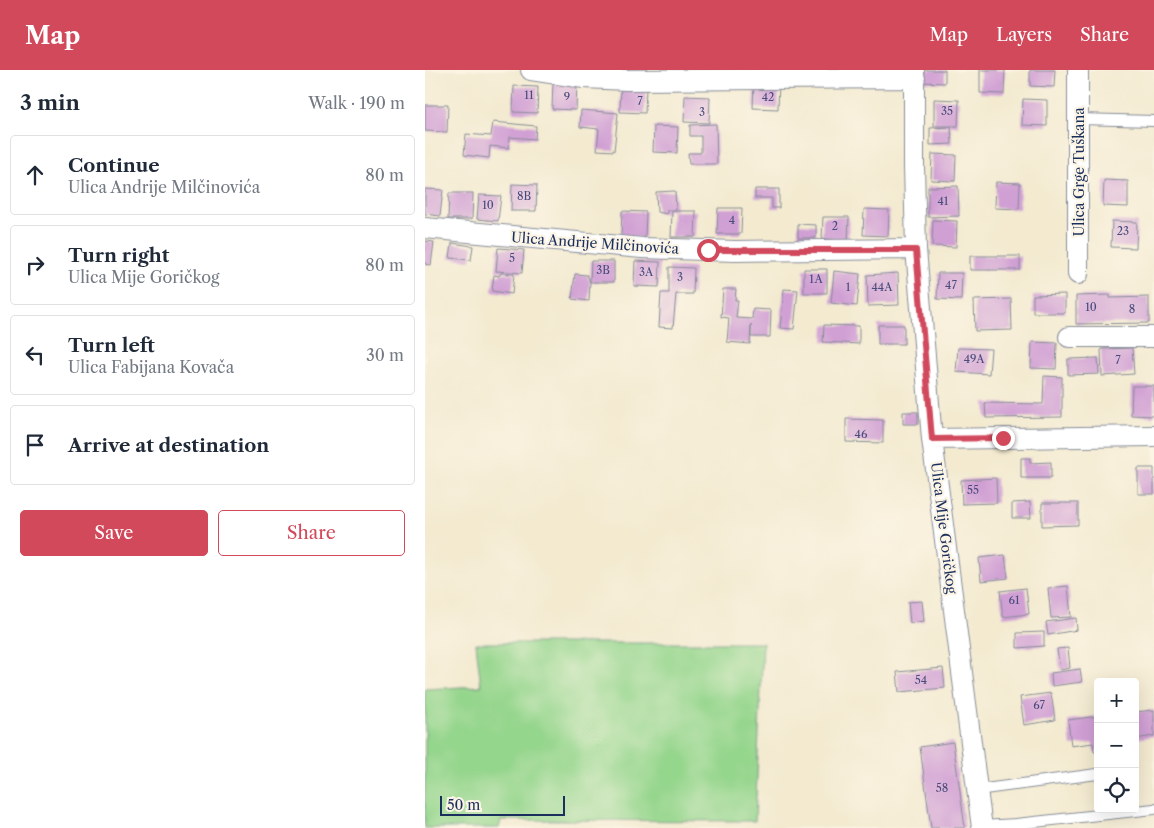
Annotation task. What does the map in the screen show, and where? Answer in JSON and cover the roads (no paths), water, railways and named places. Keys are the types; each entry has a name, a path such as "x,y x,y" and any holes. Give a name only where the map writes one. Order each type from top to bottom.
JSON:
{"street":[{"name":"Ulica Mije Goričkog","path":"531,70 584,78 627,75 915,74 913,166 916,250 932,439 982,827"},
{"name":"Ulica Grge Tuškana","path":"1078,70 1078,274"},
{"name":"Ulica Andrije Milčinovića","path":"425,228 642,248 735,251 916,250"},
{"path":"1069,337 1154,337"},
{"path":"932,439 1154,436"}],"lane":[{"path":"1079,119 1154,121"},
{"path":"977,790 1094,774"},
{"path":"982,827 1154,809"}]}
